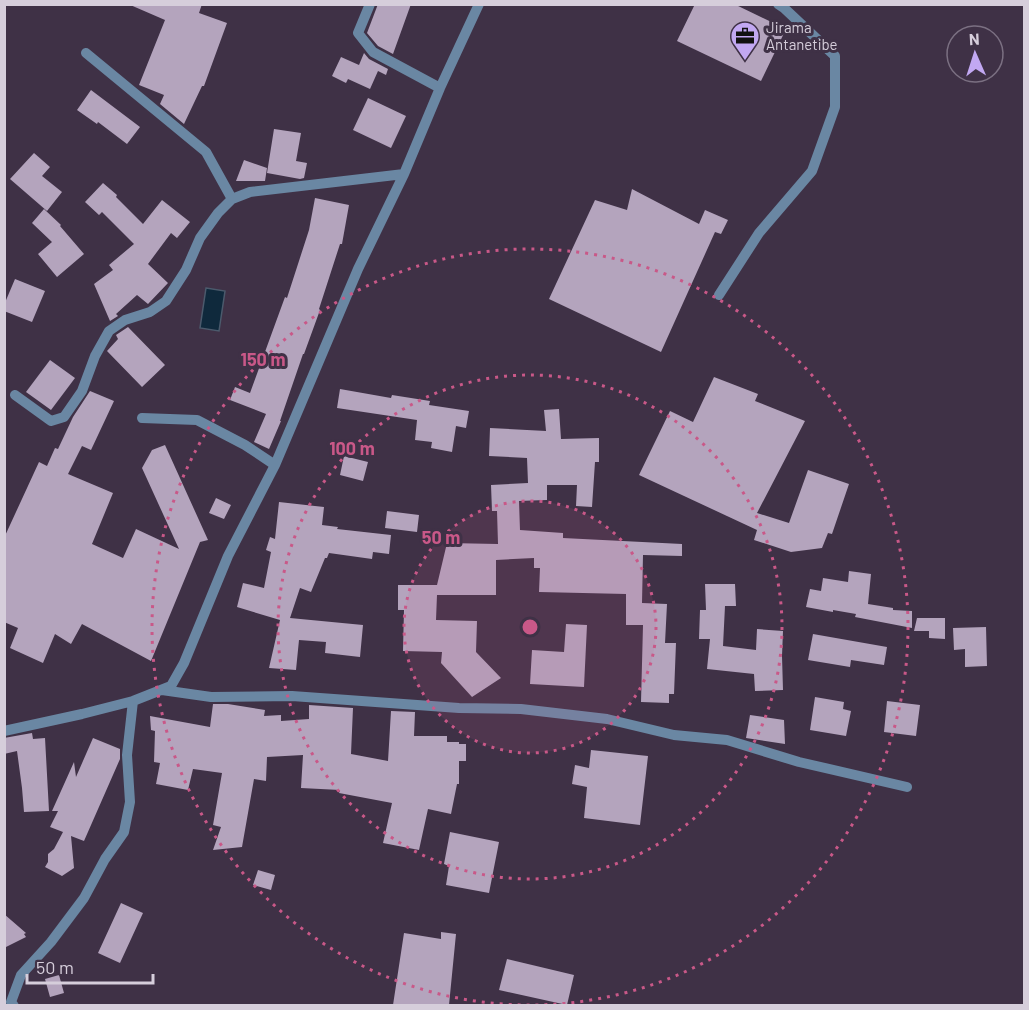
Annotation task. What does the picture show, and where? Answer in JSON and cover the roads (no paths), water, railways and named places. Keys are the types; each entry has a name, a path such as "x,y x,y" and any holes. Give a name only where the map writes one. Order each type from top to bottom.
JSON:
{"street":[{"path":"370,4 358,33 373,52 440,88"},
{"path":"4,731 133,701 171,686 184,663 228,556 276,465 358,269 404,174 479,4"},
{"path":"719,295 759,233 812,171 835,107 835,56 778,4"},
{"path":"86,53 206,152 232,199"},
{"path":"15,395 51,421 64,417 82,391 95,356 109,331 125,320 150,312 166,301 186,270 200,238 218,213 232,199 250,192 404,174"},
{"path":"142,418 197,420 245,445 276,465"},
{"path":"161,690 211,697 292,696 459,708 521,709 607,718 674,735 727,740 799,762 908,787"},
{"path":"14,1005 11,1002 21,975 51,942 84,898 105,859 124,832 130,802 128,755 133,701"}],"water":[{"path":"206,288 225,291 219,331 200,328"}],"place":[{"name":"Jirama Antanetibe","path":"745,62"}]}
